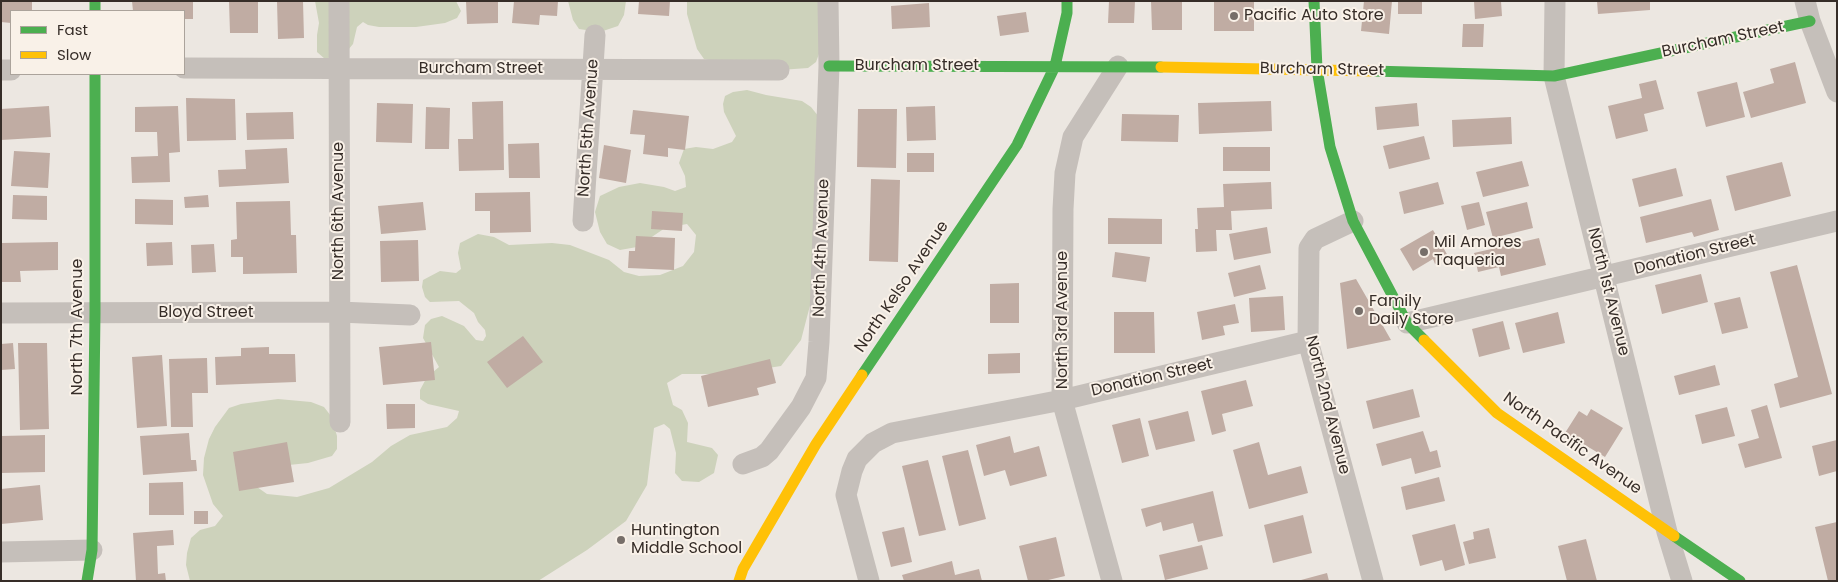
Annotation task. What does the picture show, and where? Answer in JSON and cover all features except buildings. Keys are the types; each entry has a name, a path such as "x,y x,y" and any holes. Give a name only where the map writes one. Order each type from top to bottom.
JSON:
{"street":[{"name":"North 6th Avenue","path":"339,1 340,422"},
{"name":"North 4th Avenue","path":"742,464 762,457 769,451 801,407 816,378 829,66 828,1"},
{"name":"North Kelso Avenue","path":"739,581 743,569 816,444 1017,145 1056,66 1067,13 1067,1"},
{"name":"North Pacific Avenue","path":"1314,1 1317,69 1330,147 1353,221 1407,323 1497,413 1740,581"},
{"name":"North 1st Avenue","path":"1556,1 1554,76 1667,532 1682,581"},
{"name":"Burcham Street","path":"829,66 1118,66 1317,69 1554,76 1808,11"},
{"path":"1808,11 1837,92"},
{"name":"North 5th Avenue","path":"583,221 595,36"},
{"name":"North 3rd Avenue","path":"1112,581 1062,400 1065,173 1073,137 1118,66"},
{"name":"Burcham Street","path":"185,68 779,70"},
{"name":"North 7th Avenue","path":"87,581 92,550 95,313 95,75"},
{"name":"North 2nd Avenue","path":"1353,221 1315,239 1310,248 1308,341 1373,581"},
{"name":"Donation Street","path":"1407,323 1837,221"},
{"name":"Bloyd Street","path":"1,313 339,312 410,315"},
{"name":"Donation Street","path":"869,581 846,495 852,471 858,459 873,443 892,433 1062,400 1308,341"},
{"path":"1,552 92,550"}],"green space":[{"path":"315,1 456,1 461,11 457,18 445,23 416,27 379,27 363,22 357,27 353,44 348,50 325,59 317,52 319,23"},
{"path":"568,1 626,1 624,15 618,26 600,32 579,29 573,20"},
{"path":"687,1 825,1 819,54 816,62 808,68 766,71 704,59 697,49 687,14"},
{"path":"747,90 802,101 811,107 819,117 813,294 801,340 781,366 728,374 682,374 667,383 673,405 682,410 688,423 687,442 712,448 718,455 714,473 699,482 682,481 675,473 676,453 670,429 664,424 654,428 647,485 626,521 587,550 538,581 190,581 186,565 191,538 200,530 215,526 223,516 213,504 203,475 204,458 209,439 229,408 241,404 278,399 311,402 324,407 331,416 337,436 337,449 332,456 308,463 260,468 257,487 267,494 297,497 329,488 372,462 391,446 410,435 447,427 457,418 459,411 428,404 420,399 420,390 427,377 439,367 423,338 425,325 431,319 442,316 464,326 476,340 483,341 486,336 485,330 478,322 474,313 459,301 430,302 425,297 422,287 423,280 440,271 456,273 461,269 458,253 460,243 478,234 494,237 509,245 552,243 570,245 609,260 624,272 639,276 660,275 683,266 694,252 696,235 687,224 665,228 637,247 620,250 607,244 600,232 595,212 600,196 619,187 640,183 675,191 686,187 685,176 679,163 684,149 696,147 713,149 732,142 736,136 724,112 725,96 733,92"}],"traffic: fast":[{"path":"95,1 95,10"},
{"path":"862,375 1017,145 1055,66 1067,13 1067,1"},
{"path":"1314,1 1317,69 1330,147 1353,221 1407,323 1424,340"},
{"path":"1372,71 1554,76 1810,21"},
{"path":"829,66 1161,67"},
{"path":"87,581 92,550 95,313 95,75"},
{"path":"1674,536 1740,581"}],"traffic: slow":[{"path":"1161,67 1372,71"},
{"path":"1424,340 1497,413 1674,536"},
{"path":"739,581 743,569 816,444 862,375"}],"place":[{"name":"Pacific Auto Store","path":"1234,16"},
{"name":"Mil Amores Taqueria","path":"1424,252"},
{"name":"Family Daily Store","path":"1359,311"},
{"name":"Huntington Middle School","path":"621,540"}]}
